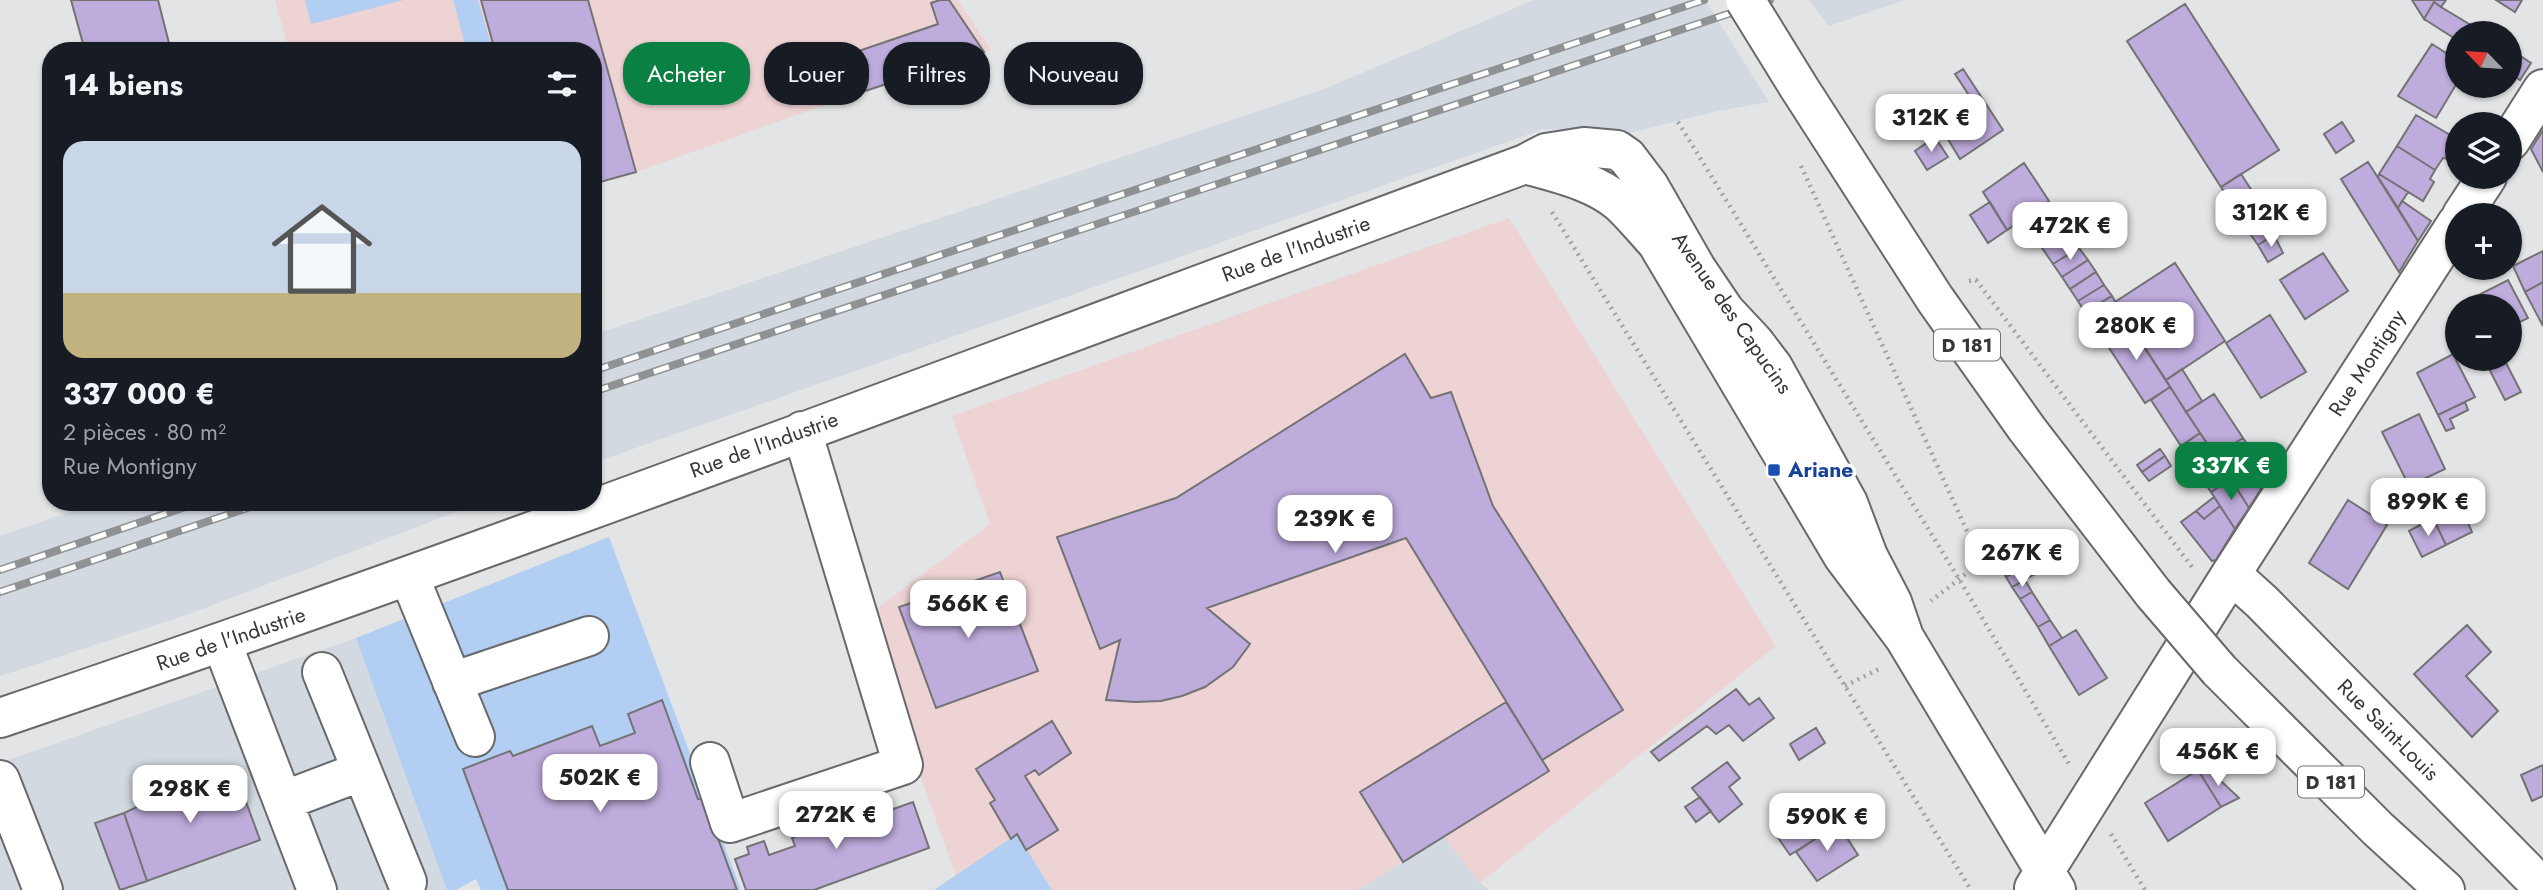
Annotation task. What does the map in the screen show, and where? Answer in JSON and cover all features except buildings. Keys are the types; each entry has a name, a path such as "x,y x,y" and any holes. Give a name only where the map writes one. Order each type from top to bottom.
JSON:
{"street":[{"name":"D 181","path":"1745,0 1935,299 2027,429 2153,593 2219,670 2378,829 2445,890"},
{"path":"2522,122 2543,90"},
{"name":"Rue de l'Industrie","path":"602,505 1525,164 1546,153 1584,147 1617,150"},
{"name":"Avenue des Capucins","path":"1617,150 1627,156 1649,186 1696,268 1725,312 1754,342 1773,367 1847,503 1868,556 1892,602 1904,637"},
{"name":"Avenue des Capucins","path":"1525,164 1579,180 1618,202 1657,243 1843,556 1904,637 2045,884"},
{"name":"Rue Montigny","path":"2045,884 2090,800 2231,573 2445,242"},
{"path":"710,762 730,823 903,765 802,431"},
{"name":"Rue de l'Industrie","path":"0,718 222,643 585,511"},
{"name":"Rue Saint-Louis","path":"2231,573 2543,888"},
{"path":"409,576 475,737"},
{"path":"452,682 589,636"},
{"path":"222,643 317,890"},
{"path":"322,672 407,883"},
{"path":"284,801 362,771"},
{"path":"0,780 43,890"}],"path":[{"path":"1804,94 1801,167 1981,562 1922,607 1904,637 1894,662 1845,687"},
{"path":"1678,122 1959,579 2145,890"},
{"path":"1525,164 1971,890"},
{"path":"1935,299 1958,283 1976,280 2198,575 2231,573"}],"shaded area":[{"path":"275,0 958,0 986,42 883,42 883,85 869,90 869,42 764,42 764,105 825,105 602,181 602,42 287,42"},
{"path":"305,0 404,0 311,24"},
{"path":"453,0 478,0 490,42 465,42"},
{"path":"1534,0 1705,0 1769,102 1718,111 1630,133 1544,129 602,460 602,332 1324,89"},
{"path":"1809,0 1905,0 1829,26"},
{"path":"1509,218 1776,646 1480,883 1444,837 1357,890 1052,890 1017,834 956,876 868,615 990,524 952,416"},
{"path":"73,511 458,511 189,614 0,676 0,536"},
{"path":"609,537 741,890 481,890 476,879 456,890 447,890 356,638"},
{"path":"356,638 447,890 0,890 0,763"},
{"path":"1017,834 1052,890 934,890"},
{"path":"1444,837 1480,883 1489,890 1357,890"}],"railway":[{"path":"602,368 1704,0"},
{"path":"602,389 1770,0"},
{"path":"0,570 174,511"},
{"path":"0,592 238,511"}],"place":[{"name":"Ariane","path":"1774,470"}]}
